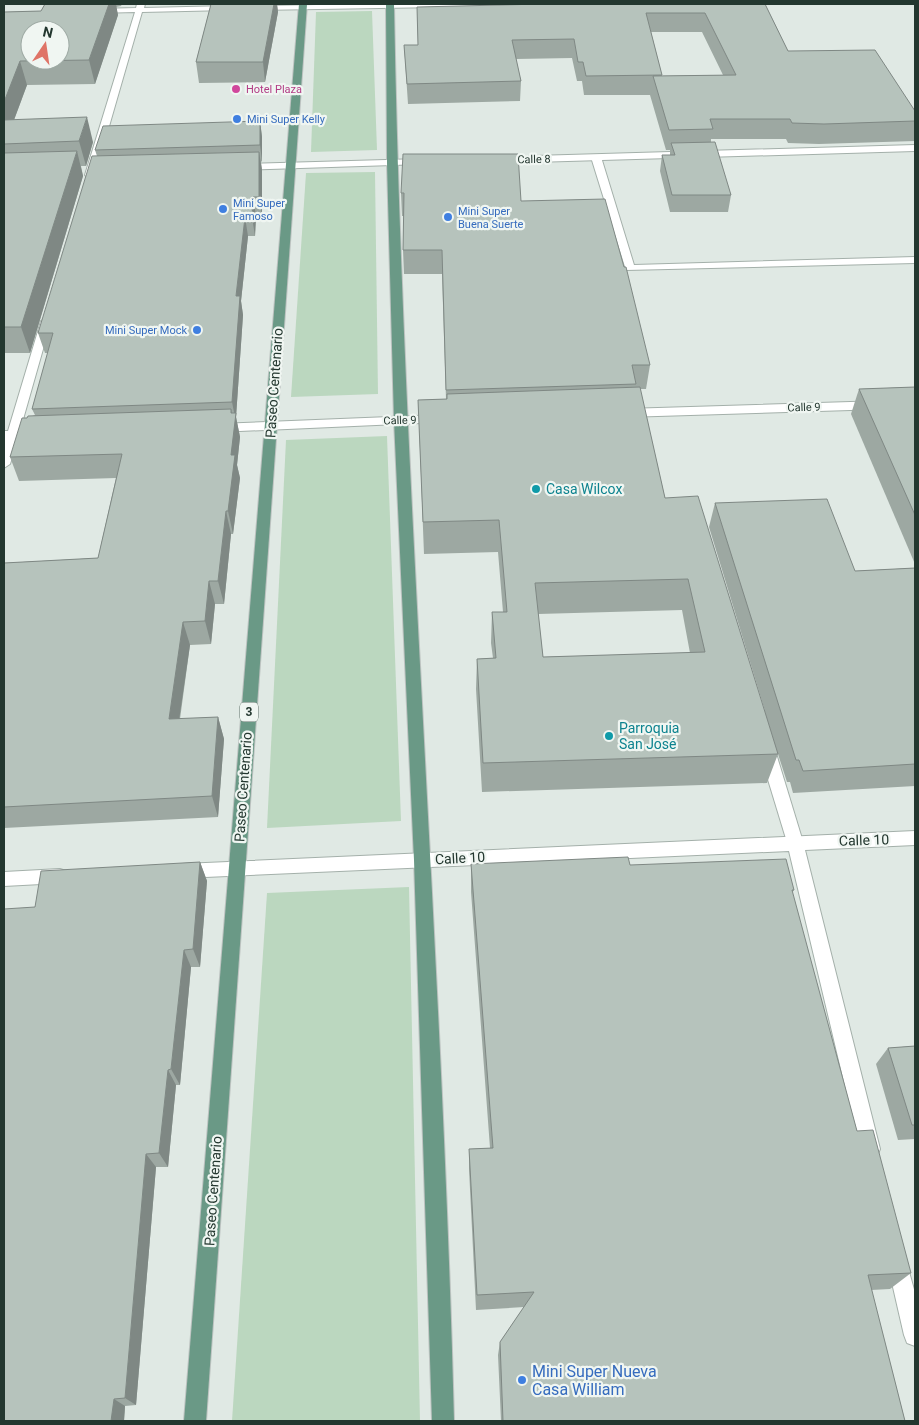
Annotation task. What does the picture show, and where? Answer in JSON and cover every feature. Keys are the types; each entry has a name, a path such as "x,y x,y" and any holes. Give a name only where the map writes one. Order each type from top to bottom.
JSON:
{"main road":[{"path":"390,4 392,162 400,420 422,860 443,1421"},
{"name":"Paseo Centenario","path":"195,1421 303,5"}],"street":[{"path":"245,8 303,5 503,4"},
{"path":"91,11 140,7 235,8"},
{"path":"86,190 140,7"},
{"name":"Calle 8","path":"489,160 915,148"},
{"path":"596,157 630,268 915,260"},
{"path":"231,167 431,162"},
{"path":"4,464 8,434 49,312"},
{"name":"Calle 9","path":"608,414 915,404"},
{"name":"Calle 9","path":"201,428 450,419"},
{"path":"8,434 52,433"},
{"path":"764,739 795,842 875,1171"},
{"name":"Calle 10","path":"169,872 915,838"},
{"path":"4,879 72,876"},
{"path":"894,1248 915,1335"}],"green space":[{"path":"372,11 377,150 311,152 316,12"},
{"path":"375,172 378,394 291,397 306,173"},
{"path":"387,436 401,821 267,828 286,440"},
{"path":"409,887 420,1421 232,1421 267,893"}],"building":[{"path":"45,4 109,4 89,60 70,60 70,20 20,20 20,61 4,102 4,12 41,11"},
{"path":"211,4 274,4 263,62 196,62"},
{"path":"543,4 765,4 788,51 875,50 915,111 915,121 824,124 792,123 790,119 710,119 713,129 669,130 653,76 736,75 705,13 646,13 662,75 586,76 583,62 578,62 574,39 512,40 521,81 407,84 404,45 418,45 417,7"},
{"path":"87,117 79,141 4,144 4,120"},
{"path":"260,121 260,145 95,150 103,126"},
{"path":"715,142 731,195 672,195 662,155 675,155 671,143"},
{"path":"77,151 21,327 4,327 4,153"},
{"path":"259,152 259,197 253,197 252,217 245,217 236,296 240,296 232,402 32,409 53,333 38,333 92,156"},
{"path":"403,154 518,154 521,201 605,199 624,267 626,267 650,365 632,365 636,384 446,390 442,250 403,250 404,193 401,193"},
{"path":"640,387 665,498 698,496 778,754 483,763 477,659 496,658 492,612 507,612 499,520 423,522 418,400 447,399 447,394","holes":["688,579 705,652 543,657 535,583"]},
{"path":"915,387 915,515 859,389"},
{"path":"231,409 231,413 236,413 231,455 235,455 218,581 209,581 205,621 183,622 169,719 218,717 212,796 4,807 4,563 98,558 122,454 10,457 22,418 27,418 28,416"},
{"path":"827,499 855,571 915,568 915,764 803,771 799,760 796,760 715,503"},
{"path":"628,857 630,865 786,859 794,890 792,890 857,1131 873,1130 911,1273 868,1275 905,1421 503,1421 500,1342 534,1292 477,1295 469,1149 493,1148 471,864"},
{"path":"200,862 193,949 184,950 171,1069 168,1070 159,1153 146,1154 125,1398 114,1399 111,1421 4,1421 4,909 35,907 41,871"},
{"path":"915,1046 915,1125 912,1125 888,1048"}],"place":[{"name":"Hotel Plaza","path":"236,89"},
{"name":"Mini Super Kelly","path":"237,119"},
{"name":"Mini Super Famoso","path":"223,209"},
{"name":"Mini Super Buena Suerte","path":"448,217"},
{"name":"Mini Super Mock","path":"197,330"},
{"name":"Casa Wilcox","path":"536,489"},
{"name":"Parroquia San José","path":"609,736"},
{"name":"Mini Super Nueva Casa William","path":"522,1380"}]}
